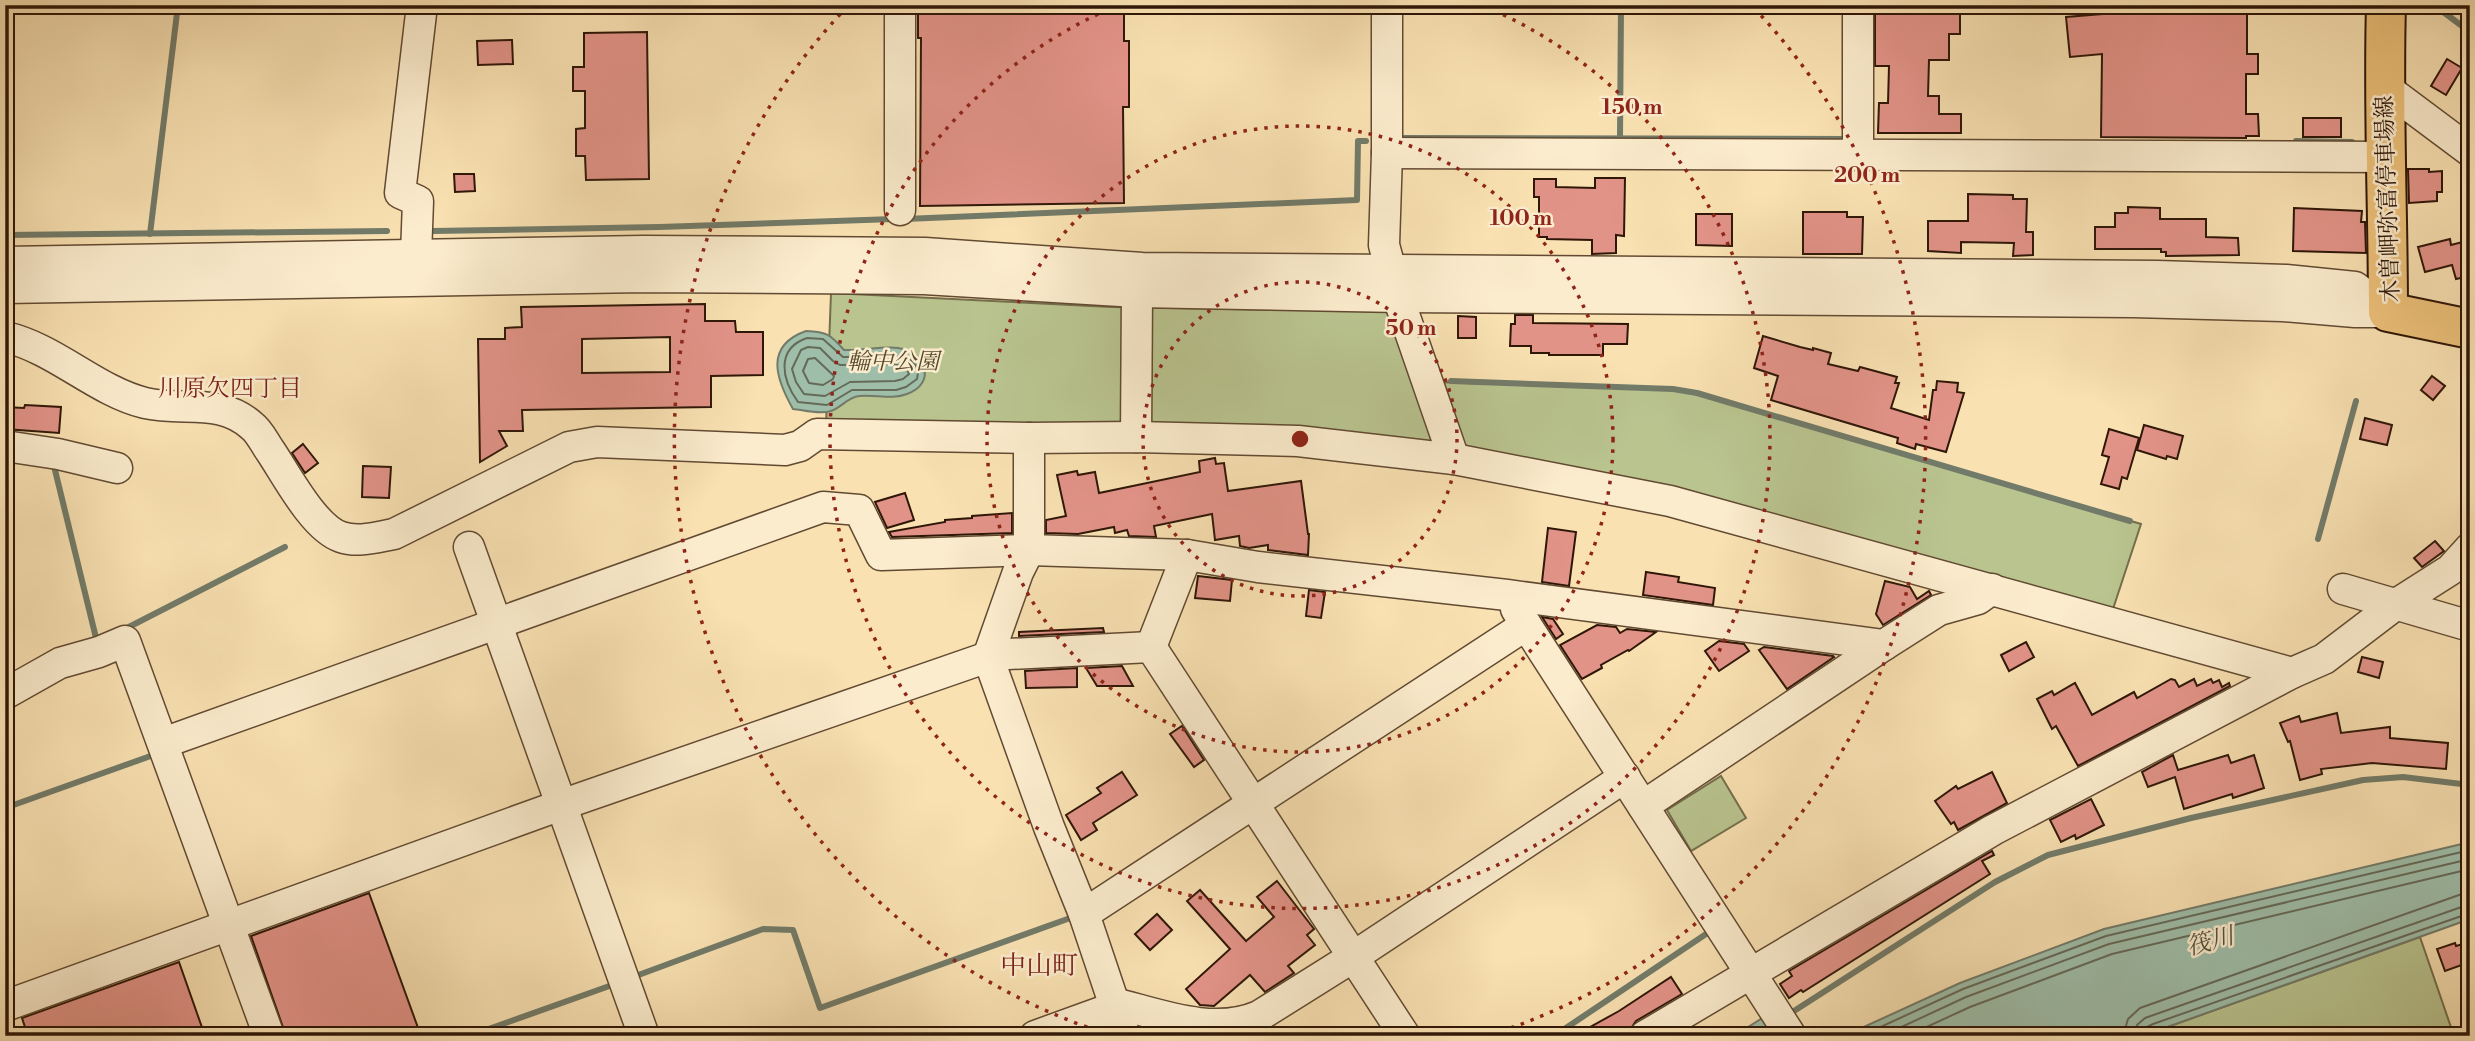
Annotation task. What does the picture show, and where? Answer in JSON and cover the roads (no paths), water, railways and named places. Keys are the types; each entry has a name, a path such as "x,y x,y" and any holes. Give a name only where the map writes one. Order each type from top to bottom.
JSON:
{"main road":[{"name":"木曽岬弥富停車場線","path":"2386,5 2384,86 2388,312 2470,330"}],"street":[{"path":"416,255 418,201 400,193 422,5"},
{"path":"900,5 900,211"},
{"path":"1387,5 1384,245 1454,459"},
{"path":"1858,5 1858,155"},
{"path":"2384,86 2470,151"},
{"path":"1387,153 2387,157"},
{"path":"5,262 643,251 925,253 1395,284"},
{"path":"5,288 656,277 924,279 1137,292 1861,272 2286,280 2355,287 2388,312"},
{"path":"1136,437 1137,292"},
{"path":"5,337 33,347 123,394 146,403 224,408 253,426 314,515 326,530 342,538 365,540 394,534 569,447 597,442 785,450 800,446 817,434 1297,441 1454,459 1670,501 2292,673"},
{"path":"1028,439 1029,550 1018,572 989,656 1049,827 1084,914 1125,1036"},
{"path":"5,446 58,454 117,468"},
{"path":"163,743 823,506 859,510 881,555 1029,550 1187,555 1258,567 1507,595 1884,645"},
{"path":"469,547 644,1036"},
{"path":"1645,1036 1993,830 2292,673 2324,659 2395,605 2450,570 2470,548"},
{"path":"1151,647 1187,555"},
{"path":"1643,806 1939,610 1978,600 1992,589"},
{"path":"2343,589 2470,626"},
{"path":"1507,595 1791,1036"},
{"path":"1084,914 1526,625"},
{"path":"5,694 60,663 125,641 269,1036"},
{"path":"5,1006 562,805 989,656 1151,647"},
{"path":"1151,647 1405,1036"},
{"path":"1035,1036 1114,1005 1205,1025 1246,1021 1259,1016 1625,777"}],"water":[{"path":"806,331 828,335 844,350 898,348 908,351 921,361 925,376 916,389 901,396 855,397 827,412 793,409 782,386 777,364 784,345"},
{"name":"筏川","path":"2470,842 2470,919 2142,1036 1844,1036 1960,983 2104,929"},
{"path":"1764,1017 1776,1036 1734,1036"}],"waterway":[{"path":"150,234 178,5"},
{"path":"1620,138 1621,5"},
{"path":"2434,5 2470,32"},
{"path":"1404,138 1844,139"},
{"path":"905,219 1357,200 1358,141 1366,141"},
{"path":"2296,141 2352,142"},
{"path":"433,231 894,219"},
{"path":"5,235 387,231"},
{"path":"1451,381 1673,389 1697,393 2130,521"},
{"path":"2318,539 2356,401"},
{"path":"49,465 54,466 97,642"},
{"path":"121,631 285,547"},
{"path":"5,808 159,753"},
{"path":"1794,1011 1995,882 2048,855 2191,818 2363,780 2403,777 2470,785"},
{"path":"633,977 763,929 793,930 820,1008 1073,917 1075,922"},
{"path":"1554,1036 1712,930"},
{"path":"469,1036 615,984"}],"district":[{"name":"川原欠四丁目","path":"230,388"},
{"name":"中山町","path":"1039,965"}],"park label":[{"name":"輪中公園","path":"893,361"}]}
